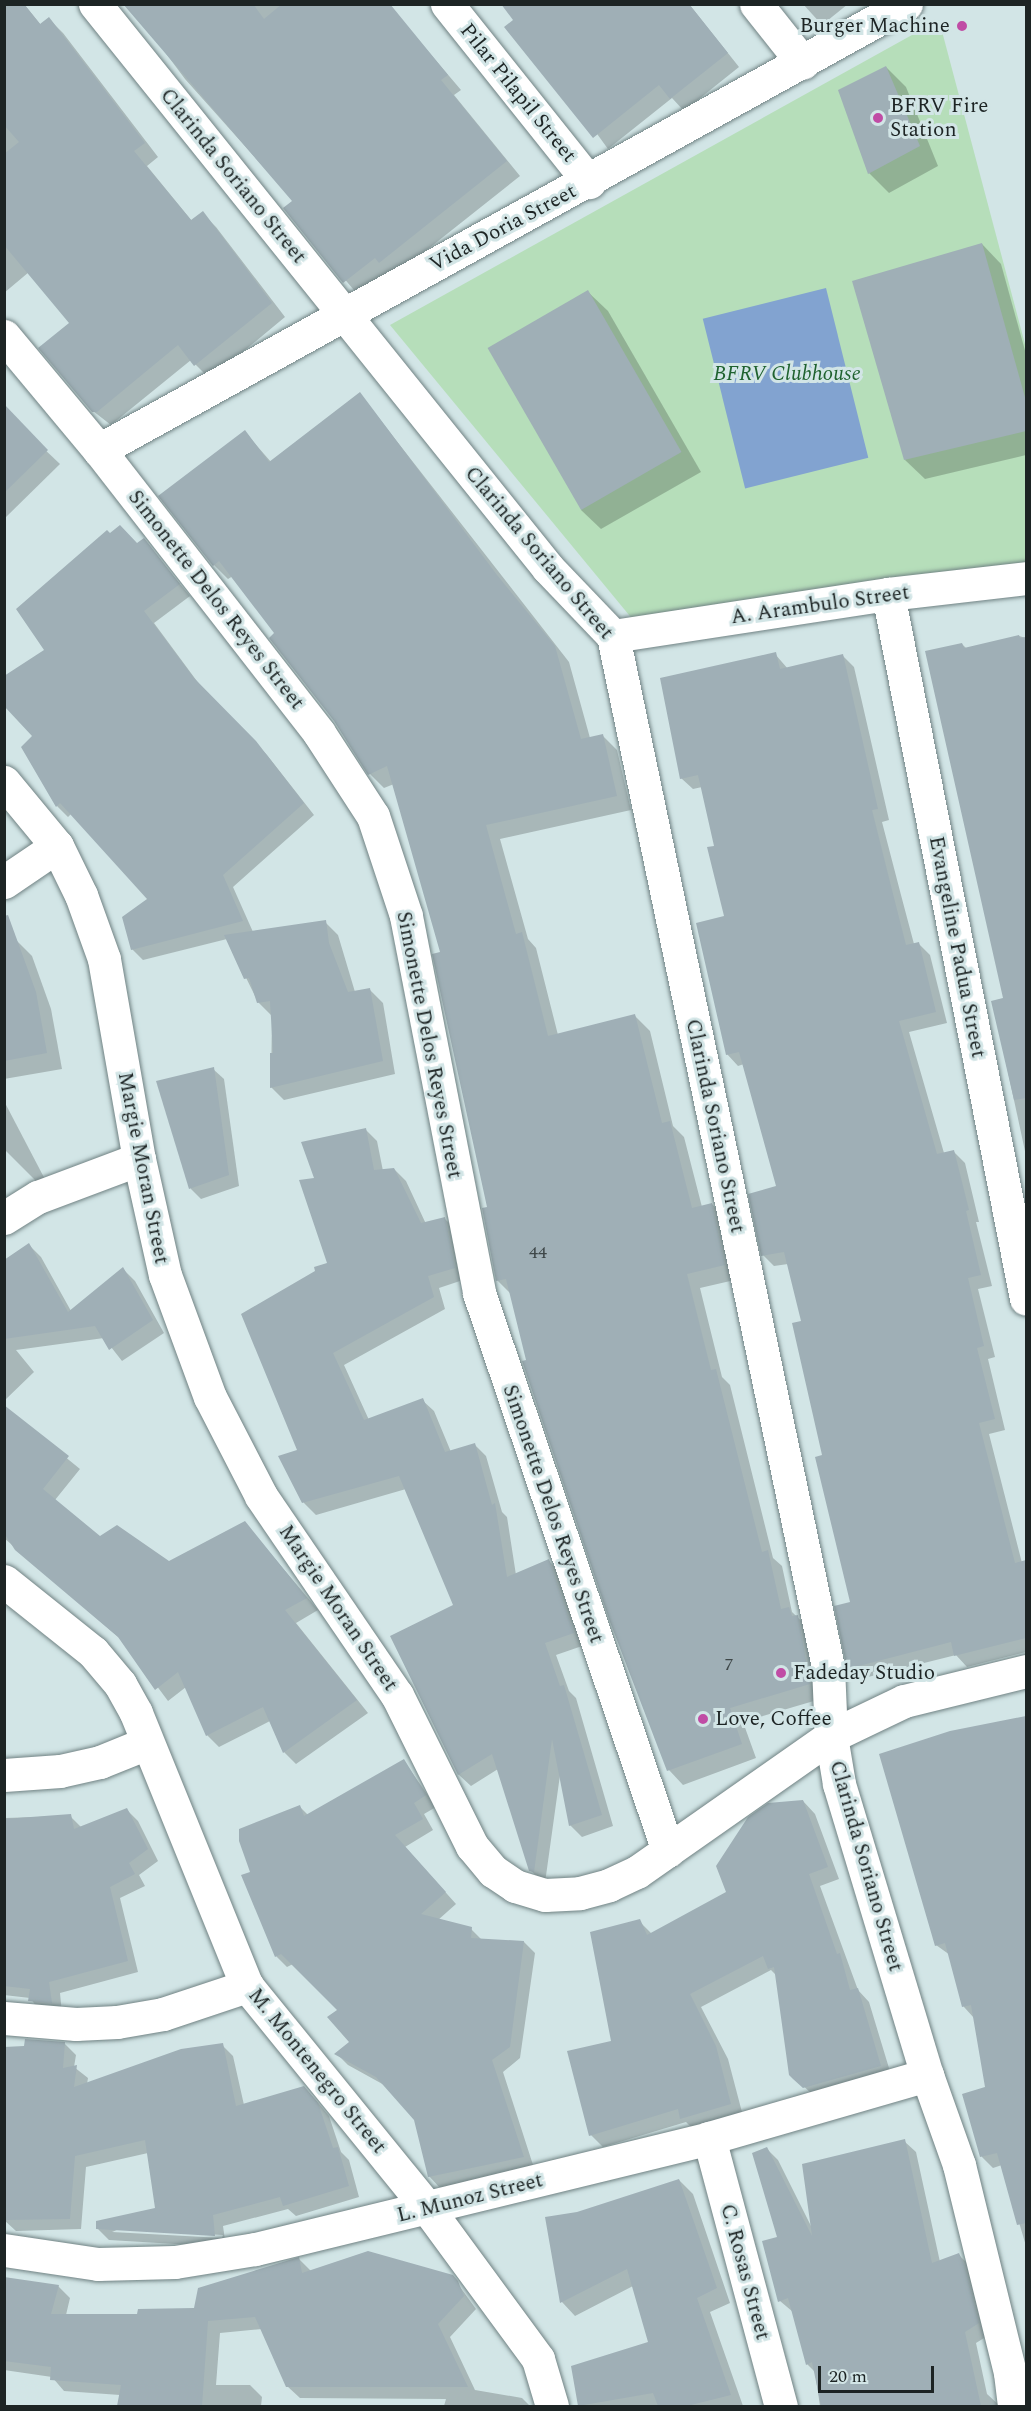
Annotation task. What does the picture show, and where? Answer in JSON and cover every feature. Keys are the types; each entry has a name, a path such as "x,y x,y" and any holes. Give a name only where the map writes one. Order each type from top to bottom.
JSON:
{"street":[{"name":"Clarinda Soriano Street","path":"95,4 548,568 614,636 828,1667 831,1736 839,1784 927,2074 959,2165 1010,2373 1014,2406"},
{"name":"Pilar Pilapil Street","path":"447,4 589,182"},
{"path":"756,4 803,63"},
{"name":"Vida Doria Street","path":"99,450 344,312 589,182 906,4"},
{"name":"Simonette Delos Reyes Street","path":"4,336 99,450 319,733 373,816 406,916 479,1293 668,1851"},
{"name":"A. Arambulo Street","path":"614,636 888,594 1026,578"},
{"name":"Evangeline Padua Street","path":"888,594 1026,1299"},
{"name":"Margie Moran Street","path":"4,782 57,846 81,895 104,959 139,1159 165,1275 210,1397 261,1496 397,1695 472,1846 493,1871 508,1881 545,1895 580,1893 609,1885 668,1851 831,1736 904,1701 1026,1671"},
{"path":"4,882 57,846"},
{"path":"4,1218 38,1197 139,1159"},
{"name":"M. Montenegro Street","path":"4,1581 108,1668 136,1713 247,1986 428,2209 537,2359 552,2406"},
{"path":"4,1775 60,1771 100,1762 147,1743"},
{"path":"4,2018 76,2025 117,2022 163,2014 247,1986"},
{"name":"L. Munoz Street","path":"4,2250 98,2264 175,2262 255,2249 428,2209 709,2138 927,2074"},
{"name":"C. Rosas Street","path":"709,2138 781,2406"}],"green space":[{"name":"BFRV Clubhouse","path":"939,20 1026,348 1026,579 643,632 390,325"}],"water":[{"path":"826,288 868,458 745,489 703,319"}],"building":[{"path":"4,4 24,4 40,24 49,17 145,143 134,151 191,220 203,211 272,303 194,366 178,345 97,412 92,412 38,348 69,323 4,245 4,154 19,142 4,125"},
{"path":"123,4 253,4 264,19 282,4 390,4 448,75 441,80 507,161 379,263 375,258 343,283 283,208 292,201"},
{"path":"501,4 689,4 728,53 670,99 659,85 593,138 504,27 513,20"},
{"name":"BFRV Fire Station","path":"886,66 920,146 868,174 838,90"},
{"name":"BFRV Clubhouse","path":"982,243 1026,401 1026,431 904,460 852,281"},
{"path":"588,290 682,452 581,510 488,348"},
{"path":"360,392 497,575 555,646 581,739 603,734 617,796 486,825 516,934 522,932 548,1036 635,1014 662,1123 670,1121 692,1208 712,1203 725,1265 687,1274 711,1370 716,1369 762,1552 768,1550 781,1609 789,1607 792,1616 798,1615 810,1684 730,1708 742,1744 667,1771 610,1622 522,1361 526,1360 506,1279 496,1281 482,1208 487,1207 432,954 440,952 387,766 368,775 334,721 269,638 274,633 219,561 213,566 158,496 245,430 269,462"},
{"path":"4,404 48,450 4,493"},
{"path":"120,525 137,543 144,538 180,584 144,611 194,678 256,741 304,803 223,875 243,921 131,950 122,917 147,899 60,803 56,807 21,747 32,736 4,706 4,676 44,650 16,609 107,530 110,533"},
{"path":"1019,635 1020,638 1026,637 1026,1098 1014,1100 991,1001 1003,998 925,651 962,643 964,648"},
{"path":"776,652 780,669 843,654 878,809 872,810 906,945 919,942 936,1012 899,1021 937,1154 954,1150 969,1210 966,1211 981,1275 968,1278 984,1346 977,1348 995,1419 979,1423 1015,1563 1026,1560 1026,1638 954,1656 951,1642 847,1669 834,1606 850,1602 815,1457 822,1455 792,1323 801,1321 784,1252 761,1256 748,1194 776,1186 739,1052 726,1055 696,923 724,916 707,847 714,846 698,775 680,779 660,678"},
{"path":"8,915 36,992 47,1053 4,1061 4,916"},
{"path":"326,920 329,943 348,992 370,988 383,1061 270,1088 270,1053 273,1053 270,1001 257,1003 249,978 244,979 224,935"},
{"path":"214,1067 229,1175 189,1189 156,1081"},
{"path":"366,1128 374,1170 394,1168 421,1223 445,1217 455,1268 428,1276 434,1297 333,1353 364,1420 423,1398 445,1452 475,1443 492,1505 495,1503 507,1577 549,1559 574,1633 545,1643 560,1686 564,1685 602,1815 569,1826 552,1739 534,1872 529,1871 492,1754 458,1775 390,1636 453,1605 399,1476 302,1503 278,1456 297,1450 241,1314 315,1271 314,1267 327,1263 299,1180 314,1178 301,1142"},
{"path":"29,1243 68,1312 123,1267 153,1320 109,1350 95,1326 4,1339 4,1260"},
{"path":"4,1405 69,1456 43,1489 100,1536 117,1525 169,1561 245,1521 307,1598 285,1610 357,1700 283,1753 263,1707 206,1736 178,1672 155,1690 118,1637 15,1550 4,1533"},
{"path":"1026,1716 1026,2223 1017,2225 997,2153 980,2157 962,2094 985,2087 971,2005 962,2007 945,1943 935,1946 879,1754 950,1731"},
{"path":"404,1759 426,1795 414,1803 423,1819 395,1835 446,1892 421,1914 472,1927 471,1938 524,1941 510,2047 492,2060 524,2157 428,2177 414,2120 376,2077 334,2054 349,2042 327,2017 337,2010 281,1954 275,1957 241,1875 250,1872 239,1841 239,1829 300,1805 304,1816"},
{"path":"803,1800 828,1867 809,1874 837,1954 840,1953 850,1990 858,1988 881,2066 803,2088 793,2079 789,2075 774,1967 768,1969 763,1956 690,1994 716,2046 731,2104 680,2119 678,2109 589,2136 567,2051 611,2041 590,1932 640,1919 647,1935 726,1892 716,1866 748,1817 768,1803"},
{"path":"127,1808 148,1849 129,1863 135,1874 110,1887 128,1961 49,1982 52,2003 28,2001 30,1989 4,1986 4,1819 71,1814 74,1829"},
{"path":"25,2039 65,2042 63,2068 77,2065 74,2087 181,2049 223,2043 236,2106 304,2086 318,2103 333,2148 338,2147 349,2186 283,2206 280,2197 213,2215 215,2236 96,2229 96,2221 155,2208 145,2140 75,2156 70,2219 4,2220 4,2047 24,2046"},
{"path":"905,2139 932,2263 959,2253 965,2267 979,2323 965,2332 981,2406 821,2406 812,2362 806,2365 788,2298 778,2302 762,2241 777,2237 752,2153 767,2147 812,2236 802,2164"},
{"path":"679,2179 717,2288 697,2298 731,2395 687,2406 658,2406 653,2393 578,2406 571,2366 648,2342 627,2269 560,2303 545,2217 577,2212"},
{"path":"368,2251 453,2275 458,2281 464,2296 438,2324 468,2387 286,2387 255,2317 208,2321 202,2406 117,2406 121,2385 50,2380 51,2367 4,2361 4,2277 59,2285 51,2314 137,2314 138,2309 194,2308 198,2288 299,2257 302,2273"}],"place":[{"name":"Burger Machine","path":"962,26"},
{"name":"BFRV Fire Station","path":"878,118"},
{"name":"Fadeday Studio","path":"781,1673"},
{"name":"Love, Coffee","path":"703,1719"}]}
